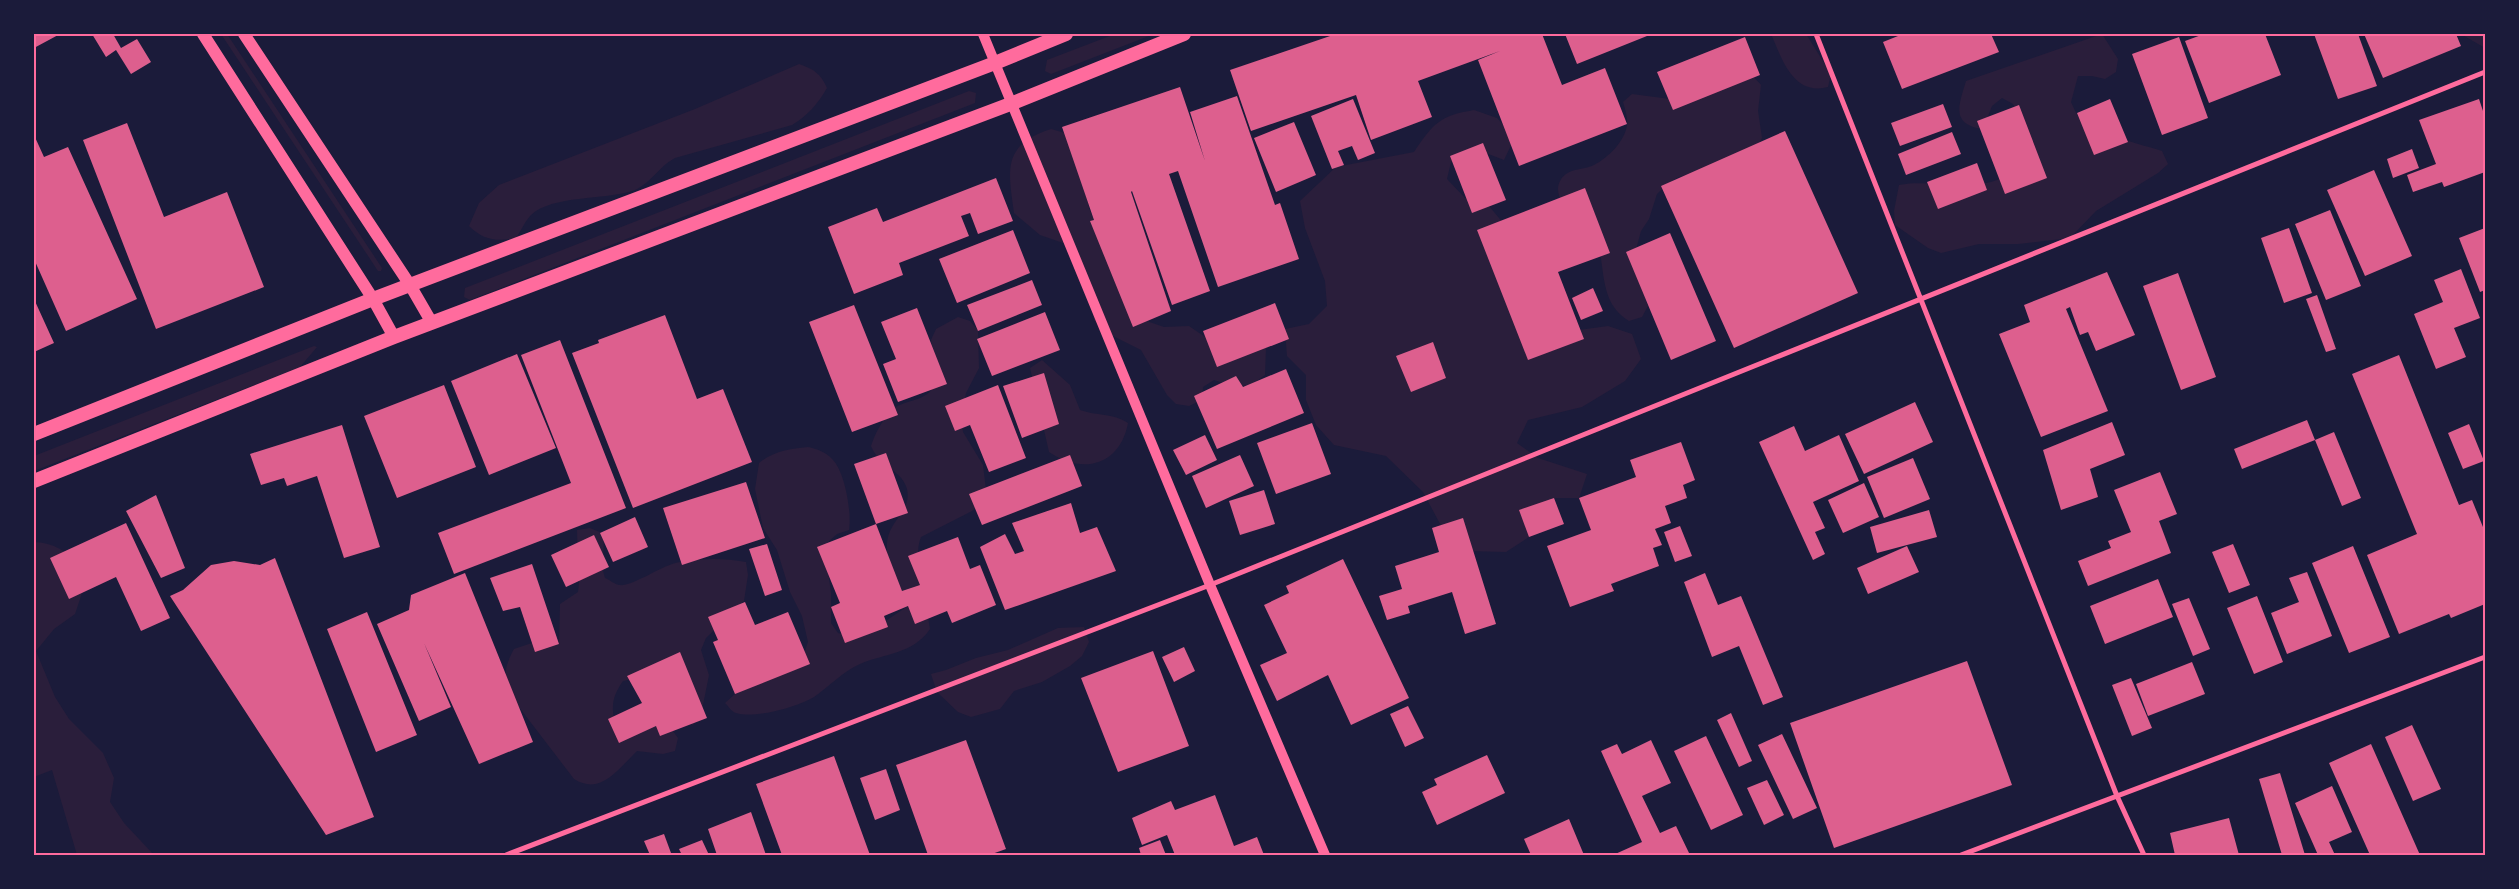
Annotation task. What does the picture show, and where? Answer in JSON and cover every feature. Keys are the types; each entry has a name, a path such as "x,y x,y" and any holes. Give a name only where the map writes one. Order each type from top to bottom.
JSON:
{"highway":[{"path":"34,434 373,299 997,67 1066,34"},
{"path":"34,481 394,337 1012,103 1184,34"}],"main road":[{"path":"203,34 373,299 394,337"},
{"path":"244,34 410,285 432,323"},
{"path":"983,34 1210,584 1325,855"}],"street":[{"path":"1816,34 2117,796 2144,855"},
{"path":"506,855 1210,584 2485,72"},
{"path":"1961,855 2485,657"}],"shaded area":[{"path":"221,34 227,34 382,268 381,271 378,271"},
{"path":"1115,34 1154,34 1051,74 1045,71 1047,60"},
{"path":"1771,34 1806,34 1831,74 1828,87 1816,88 1806,86 1797,81 1785,64"},
{"path":"2102,34 2118,59 2116,72 2105,79 2092,76 2078,76 2071,102 2079,118 2098,131 2162,151 2168,164 2158,173 2096,211 2070,238 2018,244 1979,244 1941,253 1928,248 1895,225 1894,211 1899,185 1924,183 1975,185 2000,179 2021,116 2013,104 2002,98 1992,106 1983,129 1965,123 1961,118 1960,105 1966,81"},
{"path":"2461,34 2485,34 2485,48"},
{"path":"799,64 816,73 827,88 812,109 792,125 675,158 644,185 632,191 552,204 531,215 516,238 491,239 474,231 469,226 479,203 499,185 695,109"},
{"path":"1752,75 1761,85 1758,111 1762,138 1756,149 1720,166 1679,177 1667,184 1657,194 1649,219 1641,231 1634,257 1639,282 1648,306 1642,317 1629,321 1616,310 1609,297 1598,247 1564,207 1558,189 1560,181 1571,171 1589,167 1599,162 1615,148 1626,131 1627,116 1623,102 1632,94 1670,99"},
{"path":"969,91 976,93 975,103 470,300 464,297 465,288"},
{"path":"1474,110 1497,118 1515,137 1504,160 1478,150 1451,162 1447,179 1465,198 1489,206 1504,224 1557,333 1608,326 1632,334 1641,359 1625,381 1582,407 1528,420 1517,443 1538,458 1587,474 1579,498 1554,498 1530,512 1529,537 1506,552 1468,551 1446,535 1423,492 1386,456 1334,445 1316,425 1306,400 1306,375 1287,356 1285,329 1309,324 1327,306 1325,281 1305,228 1300,201 1336,167 1414,152 1438,122 1462,112"},
{"path":"1051,129 1065,133 1084,181 1089,208 1138,318 1164,327 1189,326 1211,341 1261,337 1266,348 1265,375 1252,384 1241,386 1214,380 1203,387 1202,400 1189,406 1176,404 1167,395 1141,350 1103,331 1094,320 1084,266 1077,254 1066,244 1040,235 1014,213 1010,184 1012,160 1016,151 1024,143 1035,135"},
{"path":"958,317 970,321 978,330 979,368 966,393 962,418 963,432 983,465 986,490 982,502 972,511 921,537 918,549 920,585 903,591 894,589 887,545 890,531 906,505 908,493 903,481 879,458 871,446 879,428 890,412 904,403 926,395 931,390 936,382 938,366 931,340 936,329"},
{"path":"314,346 317,347 300,367 34,471 34,456"},
{"path":"1042,360 1070,385 1080,410 1110,416 1128,423 1124,438 1117,449 1108,457 1098,462 1074,463 1049,452 1030,368"},
{"path":"808,447 824,453 837,465 844,482 848,503 849,530 837,534 827,543 826,556 831,593 831,623 838,633 850,636 863,636 908,606 928,617 930,629 916,643 907,648 854,667 807,701 765,713 736,713 725,703 735,694 802,660 808,642 802,616 790,592 777,550 763,528 755,489 759,463 782,451"},
{"path":"590,528 602,533 604,544 603,572 605,578 619,585 632,583 672,564 697,560 722,559 746,562 748,575 744,601 706,638 701,650 709,675 701,715 693,725 682,719 650,675 623,681 617,690 613,703 614,719 670,727 678,738 675,751 663,754 637,751 608,778 593,784 574,779 512,698 506,679 506,668 514,649 541,640 559,644 560,604 578,592 577,530"},
{"path":"34,542 54,546 66,552 83,565 83,590 75,614 54,629 36,651 55,697 69,719 103,753 114,778 110,802 124,823 154,855 77,855 52,770 34,777"},
{"path":"1084,627 1089,642 1082,656 1070,666 1042,682 1014,691 1000,709 971,717 958,712 937,692 931,674 976,658 1008,650 1058,628"}],"building":[{"path":"34,34 60,34 34,48"},
{"path":"92,34 113,34 121,48 137,39 151,62 131,74 116,50 106,57"},
{"path":"1336,34 1542,34 1562,85 1605,68 1627,124 1519,166 1478,60 1500,51 1418,81 1432,117 1371,140 1356,95 1251,131 1230,70"},
{"path":"1565,34 1652,34 1577,64"},
{"path":"1903,34 1991,34 1999,52 1902,89 1883,42"},
{"path":"2204,34 2265,34 2281,75 2209,103 2185,41"},
{"path":"2314,34 2358,34 2377,86 2338,99"},
{"path":"2364,34 2456,34 2461,46 2383,78"},
{"path":"1745,37 1760,75 1673,110 1657,72"},
{"path":"2179,37 2208,118 2162,135 2132,54"},
{"path":"1180,87 1205,161 1190,112 1237,96 1275,205 1280,203 1299,259 1218,287 1178,171 1169,174 1210,291 1172,305 1132,191 1171,311 1133,327 1090,221 1094,220 1062,127"},
{"path":"1353,99 1375,153 1358,160 1352,146 1338,151 1344,165 1332,169 1311,116"},
{"path":"2110,99 2128,142 2094,155 2077,113"},
{"path":"2479,99 2485,117 2485,172 2444,187 2442,182 2413,192 2407,175 2436,164 2419,120"},
{"path":"1943,104 1952,127 1900,146 1891,123"},
{"path":"2019,105 2047,178 2005,194 1977,121"},
{"path":"1294,122 1316,175 1276,192 1254,138"},
{"path":"127,123 164,217 227,192 264,287 156,329 83,140"},
{"path":"1785,131 1858,293 1734,348 1661,186"},
{"path":"1952,132 1961,154 1906,175 1898,154"},
{"path":"34,135 44,157 68,147 137,299 66,331 34,259"},
{"path":"1483,143 1506,200 1472,213 1450,156"},
{"path":"2412,149 2419,168 2393,178 2387,159"},
{"path":"1977,163 1987,190 1938,209 1927,182"},
{"path":"2374,170 2412,256 2365,276 2327,190"},
{"path":"996,178 1013,221 978,234 970,213 961,216 969,236 899,263 903,275 854,294 828,227 877,208 883,222"},
{"path":"1585,188 1610,253 1558,272 1584,339 1528,360 1477,230"},
{"path":"2330,210 2361,286 2326,300 2295,224"},
{"path":"2289,228 2312,293 2284,303 2261,238"},
{"path":"2485,228 2485,290 2480,292 2459,238"},
{"path":"1013,230 1030,273 957,303 939,259"},
{"path":"1670,233 1716,341 1671,360 1626,252"},
{"path":"2461,269 2480,318 2454,328 2466,357 2436,369 2414,314 2443,302 2434,280"},
{"path":"2107,272 2135,335 2096,351 2088,332 2080,335 2070,307 2066,309 2108,411 2041,437 1999,334 2030,322 2024,305"},
{"path":"2178,273 2216,377 2181,390 2143,286"},
{"path":"1032,280 1042,305 978,331 967,305"},
{"path":"1593,288 1603,311 1581,320 1572,298"},
{"path":"2317,295 2336,349 2326,352 2306,299"},
{"path":"34,299 54,343 34,352"},
{"path":"1275,303 1289,339 1217,367 1203,331"},
{"path":"854,305 898,415 852,432 809,322"},
{"path":"917,308 947,384 898,402 883,364 896,359 881,322"},
{"path":"1045,312 1060,350 992,376 977,339"},
{"path":"665,315 697,399 723,389 752,462 633,508 572,353 599,343 598,340"},
{"path":"560,340 626,508 454,574 438,533 571,483 521,355"},
{"path":"1433,342 1446,378 1411,392 1396,356"},
{"path":"517,354 556,448 489,475 451,381"},
{"path":"2399,355 2459,505 2472,500 2485,532 2485,604 2451,618 2449,614 2399,634 2367,555 2417,534 2352,374"},
{"path":"1286,369 1304,413 1217,449 1194,396 1236,376 1243,387"},
{"path":"1044,373 1059,424 1022,438 1003,386"},
{"path":"444,385 476,467 397,498 364,416"},
{"path":"998,385 1026,458 989,472 970,425 955,431 945,406"},
{"path":"1915,402 1933,442 1864,474 1845,434"},
{"path":"2307,420 2315,440 2242,469 2234,449"},
{"path":"2112,422 2125,455 2090,469 2098,497 2061,510 2043,450"},
{"path":"1312,423 1331,474 1276,494 1257,443"},
{"path":"2469,424 2484,461 2463,469 2448,433"},
{"path":"342,425 380,547 344,558 317,476 287,486 284,478 261,485 250,454"},
{"path":"1794,426 1805,451 1839,435 1859,481 1813,502 1825,528 1815,532 1825,554 1813,560 1759,442"},
{"path":"2334,432 2361,498 2342,506 2315,440"},
{"path":"1205,435 1217,460 1186,475 1173,450"},
{"path":"1681,442 1695,480 1683,485 1687,498 1665,506 1671,523 1655,529 1662,545 1653,548 1659,566 1611,584 1614,591 1570,607 1547,546 1591,530 1579,498 1636,477 1630,460"},
{"path":"886,453 908,513 876,524 854,464"},
{"path":"1070,455 1082,486 982,525 969,494"},
{"path":"1240,455 1254,486 1206,508 1192,476"},
{"path":"1913,458 1930,499 1884,518 1867,477"},
{"path":"2160,472 2177,514 2159,521 2171,553 2088,586 2078,561 2111,548 2108,541 2131,532 2114,490"},
{"path":"746,482 765,538 682,565 663,508"},
{"path":"1864,483 1879,517 1843,533 1828,500"},
{"path":"1264,490 1275,524 1240,535 1229,501"},
{"path":"156,495 185,568 161,578 126,511"},
{"path":"1554,498 1564,524 1529,537 1519,510"},
{"path":"1071,503 1080,533 1097,527 1116,571 1005,610 980,547 1005,534 1015,554 1024,551 1012,523"},
{"path":"1929,510 1937,537 1877,553 1870,527"},
{"path":"635,517 648,547 613,562 600,533"},
{"path":"1463,518 1496,624 1465,634 1452,592 1408,606 1410,613 1387,620 1379,596 1402,589 1395,566 1439,552 1432,528"},
{"path":"126,523 170,618 141,631 116,577 69,599 50,558"},
{"path":"876,524 902,591 920,585 908,556 958,537 970,569 980,565 996,605 952,623 947,611 915,624 908,606 884,616 888,627 845,643 831,607 840,603 817,547"},
{"path":"1680,526 1692,556 1675,562 1664,532"},
{"path":"594,535 609,567 566,587 551,555"},
{"path":"767,544 782,590 765,596 749,549"},
{"path":"2233,544 2250,585 2229,593 2212,552"},
{"path":"1907,546 1919,572 1868,594 1857,568"},
{"path":"2353,546 2390,637 2349,653 2312,563"},
{"path":"275,558 374,817 326,835 170,596 183,590 211,565 234,561 260,565"},
{"path":"1343,559 1409,698 1351,725 1328,675 1277,701 1260,665 1287,653 1264,605 1289,593 1286,586"},
{"path":"532,564 559,644 535,652 520,607 503,611 490,578"},
{"path":"2307,572 2332,636 2287,654 2271,613 2299,602 2289,578"},
{"path":"465,573 533,742 479,764 424,643 451,707 419,721 377,624 409,610 411,595"},
{"path":"1705,573 1718,605 1741,596 1783,697 1763,705 1739,646 1712,657 1684,582"},
{"path":"2158,579 2173,617 2105,644 2090,606"},
{"path":"2257,596 2283,662 2254,674 2227,608"},
{"path":"2189,598 2210,649 2193,656 2172,604"},
{"path":"745,602 755,625 788,612 810,664 735,694 713,642 718,640 708,617"},
{"path":"367,612 417,735 376,752 327,629"},
{"path":"1184,647 1195,671 1174,682 1162,657"},
{"path":"1153,651 1189,746 1118,772 1081,678"},
{"path":"680,652 707,718 660,736 656,726 619,743 608,719 642,703 627,676"},
{"path":"1967,661 2012,785 1834,848 1790,723"},
{"path":"2192,662 2205,694 2148,716 2136,684"},
{"path":"2131,678 2152,728 2132,736 2112,685"},
{"path":"1408,706 1424,738 1405,747 1390,714"},
{"path":"1731,713 1752,761 1739,767 1717,720"},
{"path":"2412,725 2441,789 2413,801 2385,737"},
{"path":"1782,734 1817,808 1793,819 1758,745"},
{"path":"1706,736 1743,815 1711,830 1674,751"},
{"path":"966,740 1006,849 989,855 928,855 896,765"},
{"path":"1651,740 1671,783 1642,796 1660,833 1676,826 1690,855 1613,855 1642,842 1601,751 1617,744 1622,754"},
{"path":"2371,744 2420,855 2370,855 2329,763"},
{"path":"1487,755 1505,793 1437,825 1422,792 1437,785 1434,779"},
{"path":"834,756 870,855 782,855 756,784"},
{"path":"886,769 900,810 875,820 860,778"},
{"path":"2280,773 2305,855 2282,855 2259,779"},
{"path":"1767,780 1784,815 1764,825 1747,788"},
{"path":"2332,786 2352,832 2329,842 2335,855 2318,855 2295,803"},
{"path":"1215,795 1234,846 1257,837 1264,855 1175,855 1167,835 1142,845 1132,818 1171,801 1175,810"},
{"path":"751,812 766,855 717,855 708,829"},
{"path":"2229,818 2239,855 2175,855 2170,833"},
{"path":"1569,819 1584,855 1531,855 1524,839"},
{"path":"664,834 671,853 650,855 644,841"},
{"path":"702,840 709,855 682,855 679,849"},
{"path":"1160,840 1166,855 1141,855 1139,848"}]}
